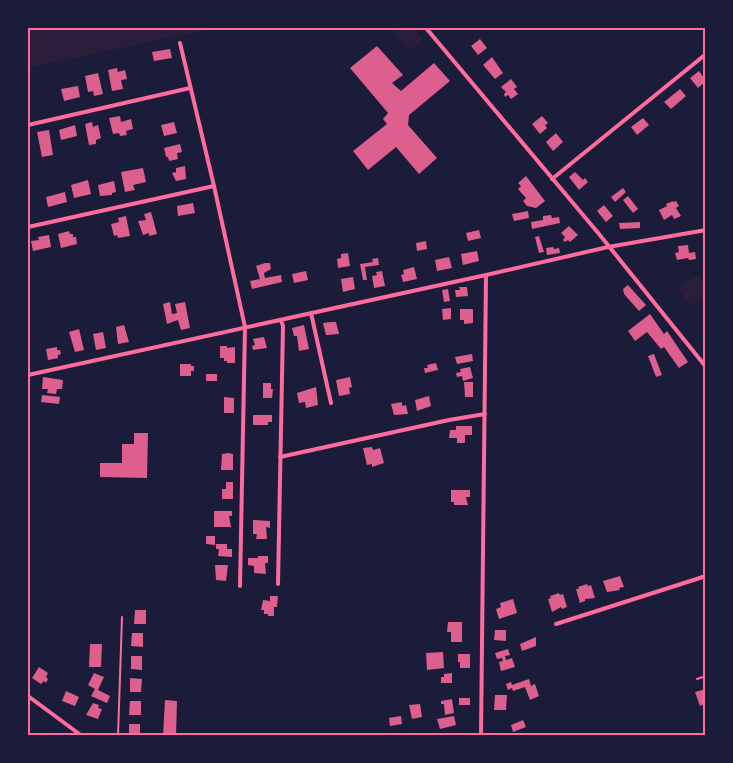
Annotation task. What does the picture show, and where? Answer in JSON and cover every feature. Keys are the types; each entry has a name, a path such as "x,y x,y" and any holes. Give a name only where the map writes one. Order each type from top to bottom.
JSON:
{"street":[{"path":"426,28 706,367"},
{"path":"180,43 245,327 240,586"},
{"path":"552,179 706,54"},
{"path":"28,125 190,88"},
{"path":"28,227 214,186"},
{"path":"28,375 608,247 706,230"},
{"path":"481,736 486,275"},
{"path":"311,314 331,402"},
{"path":"278,584 283,326 281,320"},
{"path":"280,457 449,420 485,414"},
{"path":"556,624 706,576"},
{"path":"28,696 82,736"}],"lane":[{"path":"118,736 122,617"},
{"path":"697,679 706,676"}],"shaded area":[{"path":"28,28 215,28 28,68"},
{"path":"401,28 414,28 423,39 409,51 394,33"},
{"path":"699,275 705,286 705,297 690,306 677,287"}],"building":[{"path":"480,39 487,48 478,55 471,46"},
{"path":"377,46 403,75 392,83 401,91 434,63 450,81 409,115 408,125 437,158 419,174 396,147 368,170 353,151 387,124 383,119 388,113 350,68"},
{"path":"170,49 172,58 154,61 152,52"},
{"path":"492,57 503,73 495,79 483,65"},
{"path":"117,68 118,72 125,70 127,79 121,80 123,89 112,91 108,70"},
{"path":"699,71 706,81 698,88 690,78"},
{"path":"98,73 103,94 94,96 93,91 88,92 85,76"},
{"path":"511,79 517,87 514,89 518,94 511,99 508,95 505,97 504,94 506,92 501,87"},
{"path":"78,86 80,97 64,101 61,89"},
{"path":"680,89 686,96 671,109 664,102"},
{"path":"120,116 121,122 131,119 133,129 126,131 127,135 113,134 109,118"},
{"path":"542,116 548,123 545,125 547,128 540,134 532,124"},
{"path":"643,118 649,125 637,135 631,127"},
{"path":"92,122 93,127 98,125 101,138 96,140 96,144 89,145 85,124"},
{"path":"174,122 177,133 164,136 161,125"},
{"path":"75,125 77,136 61,140 59,130"},
{"path":"49,130 53,155 42,157 37,132"},
{"path":"556,133 563,142 553,151 546,142"},
{"path":"180,144 182,152 177,153 178,159 169,161 164,148"},
{"path":"185,166 186,179 176,181 172,173 176,172 176,168"},
{"path":"143,168 146,182 133,185 135,190 125,192 121,172"},
{"path":"575,172 588,182 579,190 569,177"},
{"path":"526,176 545,201 536,208 527,206 523,201 526,198 518,189 521,186 518,183"},
{"path":"88,180 91,194 74,198 71,185"},
{"path":"114,181 116,192 112,193 112,195 100,196 98,185"},
{"path":"623,188 626,192 615,202 611,197"},
{"path":"65,192 67,202 48,207 46,197"},
{"path":"628,196 638,209 633,213 623,200"},
{"path":"676,201 679,206 676,208 681,216 674,219 672,215 664,220 659,210"},
{"path":"193,203 195,213 178,216 177,206"},
{"path":"604,205 613,216 606,222 597,211"},
{"path":"528,211 529,218 514,221 512,214"},
{"path":"151,212 157,234 149,236 149,233 143,235 138,221 146,220 144,214"},
{"path":"551,215 552,218 559,217 560,223 532,229 531,222 543,220 543,216"},
{"path":"126,216 130,236 118,238 117,235 114,236 111,224 119,222 118,218"},
{"path":"640,222 640,228 620,229 619,223"},
{"path":"569,226 578,235 570,242 568,240 565,242 563,240 565,237 561,233"},
{"path":"479,230 481,238 468,241 466,233"},
{"path":"69,231 70,234 73,234 73,237 76,237 77,244 61,248 58,234"},
{"path":"49,235 51,247 33,251 31,241 39,240 38,237"},
{"path":"539,236 544,252 539,253 535,237"},
{"path":"426,241 427,249 417,251 416,243"},
{"path":"688,245 689,253 695,252 696,259 677,260 675,253 679,252 678,246"},
{"path":"553,247 554,249 559,248 560,253 547,255 546,248"},
{"path":"477,251 479,261 463,265 461,254"},
{"path":"348,253 350,266 338,268 337,259 341,258 341,254"},
{"path":"449,257 452,268 437,271 435,260"},
{"path":"378,258 379,265 365,267 367,280 363,280 360,264 373,262 372,259"},
{"path":"270,263 271,269 264,273 265,278 281,275 282,282 252,289 250,281 260,279 256,266"},
{"path":"414,267 417,279 403,282 401,275 404,274 403,270"},
{"path":"306,271 308,280 294,283 292,274"},
{"path":"382,271 385,286 374,288 372,276 377,275 376,272"},
{"path":"353,277 355,289 343,292 341,279"},
{"path":"628,285 646,305 639,311 624,294 623,289"},
{"path":"459,287 467,287 468,296 456,297 455,290 460,290"},
{"path":"448,289 450,301 444,302 442,290"},
{"path":"170,302 172,314 177,313 175,304 185,302 190,328 181,330 178,320 167,324 163,304"},
{"path":"451,308 451,319 443,320 442,309"},
{"path":"460,309 473,309 473,323 464,324 464,320 460,320"},
{"path":"650,314 664,334 667,331 688,362 679,368 664,347 661,349 647,332 635,341 628,331"},
{"path":"336,322 339,334 326,335 323,323"},
{"path":"124,325 129,342 118,344 116,327"},
{"path":"304,325 309,349 299,351 297,336 294,336 292,328"},
{"path":"79,329 84,350 75,352 69,332"},
{"path":"103,332 106,348 96,350 93,334"},
{"path":"264,337 267,348 253,350 252,346 255,345 253,339"},
{"path":"220,346 227,346 227,348 235,347 235,363 227,363 227,361 224,361 224,358 220,358"},
{"path":"57,347 61,354 58,355 58,358 48,360 46,349"},
{"path":"472,354 473,361 457,364 455,357"},
{"path":"654,354 662,375 656,377 648,356"},
{"path":"436,363 438,370 425,373 424,368 428,368 427,365"},
{"path":"180,364 191,364 191,366 194,366 191,376 180,376"},
{"path":"470,367 473,378 463,381 462,376 457,377 456,373 461,372 460,369"},
{"path":"206,374 217,374 217,381 206,381"},
{"path":"43,377 63,380 62,389 57,389 56,394 47,393 48,389 42,389"},
{"path":"350,377 352,387 349,388 350,394 339,396 336,380"},
{"path":"464,382 473,382 473,397 465,397"},
{"path":"263,383 271,383 271,389 273,389 272,398 263,398"},
{"path":"316,387 318,405 306,408 305,402 299,403 297,393"},
{"path":"42,395 60,397 59,404 41,402"},
{"path":"429,396 431,406 417,411 415,400"},
{"path":"224,397 234,398 234,413 224,413"},
{"path":"402,402 402,406 406,405 408,414 394,415 391,404"},
{"path":"253,415 272,415 272,422 268,422 268,425 253,425"},
{"path":"456,426 472,426 472,435 465,435 465,443 457,443 457,438 449,438 450,430 456,430"},
{"path":"134,433 148,433 147,478 100,477 100,463 122,463 122,444 134,444"},
{"path":"372,447 373,450 380,448 384,463 372,467 372,464 367,465 363,448"},
{"path":"222,454 233,454 233,470 221,470"},
{"path":"226,482 233,482 233,499 222,499 222,489 226,489"},
{"path":"451,490 470,490 470,497 466,497 468,505 454,505 454,502 451,502"},
{"path":"214,511 232,511 232,516 229,516 231,527 214,527"},
{"path":"253,520 270,521 270,528 266,527 267,539 256,539 257,534 253,534"},
{"path":"206,536 215,536 215,545 206,544"},
{"path":"216,544 227,544 227,549 232,549 232,557 218,556 219,549 216,549"},
{"path":"258,556 268,556 268,563 265,563 266,574 254,573 254,566 248,565 248,558 258,558"},
{"path":"215,565 228,565 226,581 216,580"},
{"path":"620,576 624,587 619,588 620,590 607,592 603,581"},
{"path":"587,584 588,586 591,585 595,598 585,599 585,601 580,603 576,589"},
{"path":"559,593 560,595 563,594 567,607 562,609 561,607 552,612 548,599 551,598 550,596"},
{"path":"270,596 278,596 277,607 274,607 274,616 268,616 268,614 264,614 264,610 261,610 263,600 270,601"},
{"path":"513,599 517,613 499,619 496,609 501,607 500,603"},
{"path":"135,610 146,610 146,624 134,624"},
{"path":"448,622 462,622 462,642 451,642 451,632 447,632"},
{"path":"495,630 506,630 506,641 494,640"},
{"path":"132,633 143,633 143,647 131,646"},
{"path":"536,637 536,646 522,651 520,644"},
{"path":"90,644 102,644 101,667 89,667"},
{"path":"508,649 510,655 505,656 506,660 512,658 515,667 501,671 499,662 503,661 502,658 497,659 495,653"},
{"path":"443,652 444,668 427,670 426,653"},
{"path":"458,654 470,654 470,668 460,668"},
{"path":"131,656 142,656 142,670 131,669"},
{"path":"39,667 48,673 46,683 44,681 41,684 32,678"},
{"path":"94,673 104,677 98,690 110,696 107,703 91,696 95,689 88,685"},
{"path":"452,673 452,683 441,683 441,677 444,677 444,674"},
{"path":"130,678 142,679 141,692 130,692"},
{"path":"529,679 531,686 535,684 539,696 530,700 525,687 513,691 512,688 508,690 506,684 511,682 512,685"},
{"path":"706,689 706,703 700,706 695,692"},
{"path":"66,691 79,697 75,706 62,701"},
{"path":"495,695 507,695 506,710 494,710"},
{"path":"459,698 470,698 470,705 459,705"},
{"path":"452,699 454,713 445,715 444,704 441,704 441,701"},
{"path":"165,700 177,701 176,736 163,736"},
{"path":"130,701 141,701 141,715 129,715"},
{"path":"93,703 99,705 98,708 102,709 98,719 86,715"},
{"path":"420,704 422,717 412,719 409,705"},
{"path":"401,716 402,724 390,726 389,718"},
{"path":"454,716 456,725 440,729 437,719"},
{"path":"523,720 526,727 513,732 511,725"},
{"path":"129,724 140,724 140,736 129,736"}]}
